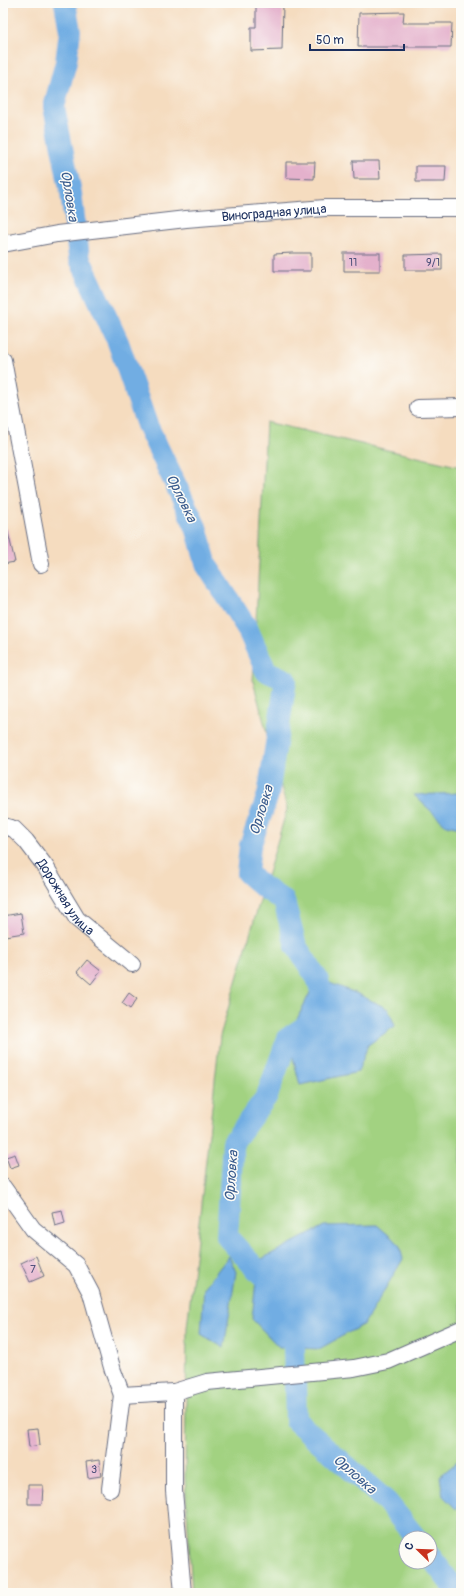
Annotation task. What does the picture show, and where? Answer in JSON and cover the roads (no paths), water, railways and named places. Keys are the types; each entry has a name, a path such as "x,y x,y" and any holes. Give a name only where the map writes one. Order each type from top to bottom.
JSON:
{"street":[{"name":"Виноградная улица","path":"3,244 57,234 186,219 324,208 461,208"},
{"path":"3,360 41,564"},
{"path":"418,408 461,407"},
{"name":"Дорожная улица","path":"3,826 14,830 26,841 44,866 77,919 132,964"},
{"path":"3,1187 33,1229 76,1265 91,1293 113,1371 122,1395 110,1489"},
{"path":"122,1395 174,1392 207,1382 354,1368 388,1360 461,1329"},
{"path":"174,1392 174,1491 183,1593"}],"water":[{"path":"461,793 461,828 446,825 414,795"},
{"path":"317,978 358,994 388,1009 395,1026 368,1045 358,1072 300,1085 288,1038"},
{"path":"377,1225 399,1244 403,1259 364,1324 319,1349 279,1347 252,1319 258,1261 324,1226"},
{"path":"229,1256 236,1272 224,1348 201,1334 204,1288"},
{"path":"461,1459 461,1505 456,1509 443,1496 440,1476"}],"waterway":[{"name":"Орловка","path":"65,3 70,31 66,62 54,107 71,193 79,257 118,342 147,425 196,527 207,566 247,628 266,671 286,680 268,795 250,846 247,873 263,887 284,901 296,946 317,978 328,1011 288,1038 267,1096 233,1142 227,1237 282,1297 294,1348 296,1421 387,1502 410,1530"},
{"name":"Орловка","path":"438,1567 458,1593"}]}
